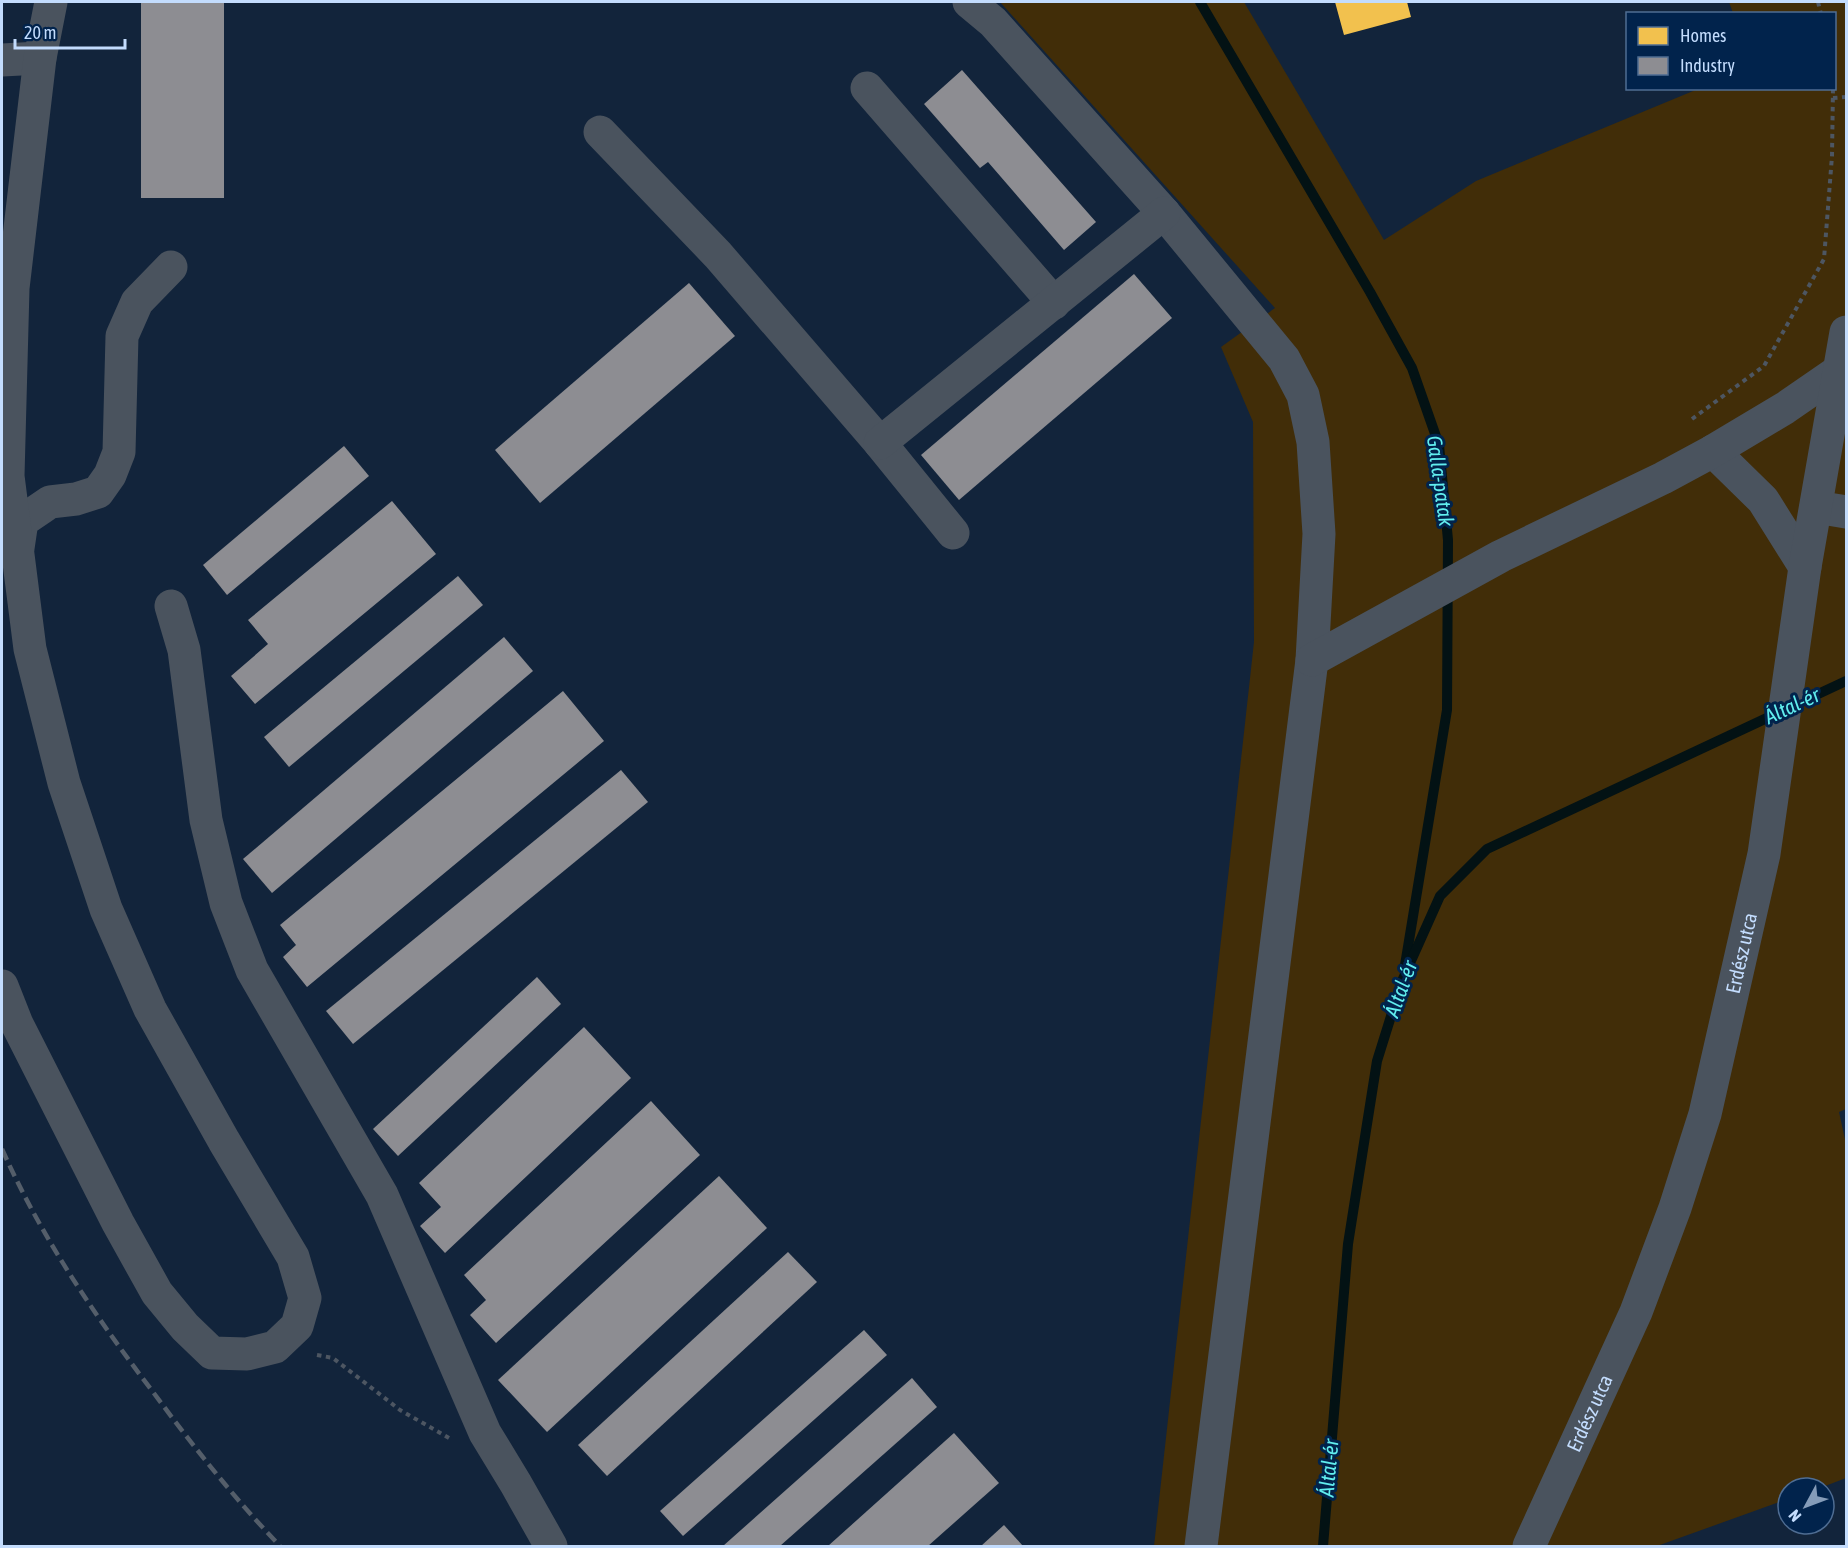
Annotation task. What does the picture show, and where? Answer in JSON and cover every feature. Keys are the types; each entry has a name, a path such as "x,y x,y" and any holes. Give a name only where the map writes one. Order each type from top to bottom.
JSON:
{"street":[{"path":"2,986 16,1024 118,1223 157,1293 185,1327 212,1353 247,1354 275,1347 297,1326 304,1298 293,1257 224,1141 150,1009 106,909 64,783 30,649 8,476 13,288 40,58 51,2"},
{"path":"969,2 993,22 1164,213 1284,359 1303,394 1313,442 1319,534 1312,660 1201,1546"},
{"path":"2,60 40,58"},
{"path":"867,88 1054,303"},
{"path":"600,132 718,255 880,443 953,533"},
{"path":"880,443 1164,213"},
{"path":"17,550 22,521 50,502 76,499 98,492 110,475 119,452 122,336 138,302 171,267"},
{"name":"Erdész utca","path":"1529,1546 1636,1312 1675,1208 1705,1114 1764,854 1805,567 1831,510 1840,370 1846,332"},
{"path":"1312,660 1502,556 1663,478 1713,451 1785,408 1840,370"},
{"path":"1713,451 1763,500 1805,567"},
{"path":"171,606 184,650 206,819 226,903 240,940 252,969 382,1195 484,1433 551,1546"}],"path":[{"path":"1690,420 1764,366 1824,259 1832,156 1833,90"},
{"path":"1833,98 1846,97"},
{"path":"275,1347 333,1358 400,1410 459,1444"}],"shaded area":[{"path":"1000,2 1244,2 1384,240 1476,181 1696,90 1836,90 1836,12 1733,12 1729,2 1846,2 1846,1109 1839,1112 1846,1144 1846,1478 1836,1482 1836,1476 1776,1476 1776,1503 1657,1546 1154,1546 1254,642 1253,422 1221,347 1275,308"}],"building: Homes":[{"path":"1335,2 1407,2 1411,17 1344,35"}],"building: Industry":[{"path":"141,2 224,2 224,198 141,198"},
{"path":"962,70 1096,222 1064,250 988,162 980,168 924,104"},
{"path":"1134,274 1172,318 959,500 921,455"},
{"path":"689,283 735,336 540,503 495,450"},
{"path":"344,446 369,476 227,595 203,565"},
{"path":"392,501 436,554 255,704 231,676 268,644 248,620"},
{"path":"458,576 483,605 289,767 264,737"},
{"path":"504,637 533,671 272,893 243,859"},
{"path":"563,691 604,741 307,987 283,957 296,945 280,925"},
{"path":"621,770 648,802 353,1044 326,1011"},
{"path":"537,977 561,1004 398,1156 373,1129"},
{"path":"584,1027 631,1078 445,1253 420,1226 441,1207 419,1183"},
{"path":"651,1101 700,1155 496,1343 470,1315 486,1300 464,1275"},
{"path":"719,1176 767,1228 547,1432 498,1380"},
{"path":"788,1252 817,1282 607,1476 578,1445"},
{"path":"864,1330 887,1355 683,1536 660,1511"},
{"path":"912,1378 937,1407 780,1546 723,1546"},
{"path":"954,1433 999,1483 928,1546 828,1546"},
{"path":"1004,1525 1023,1546 981,1546"}],"waterway":[{"name":"Galla-patak","path":"1200,2 1412,368 1439,445 1448,540 1447,710 1405,965"},
{"name":"Által-ér","path":"1323,1546 1348,1244 1377,1061 1402,981 1440,896 1487,849 1846,681"}],"railway":[{"path":"2,1149 17,1182 52,1245 110,1334 199,1452 280,1546"}]}
